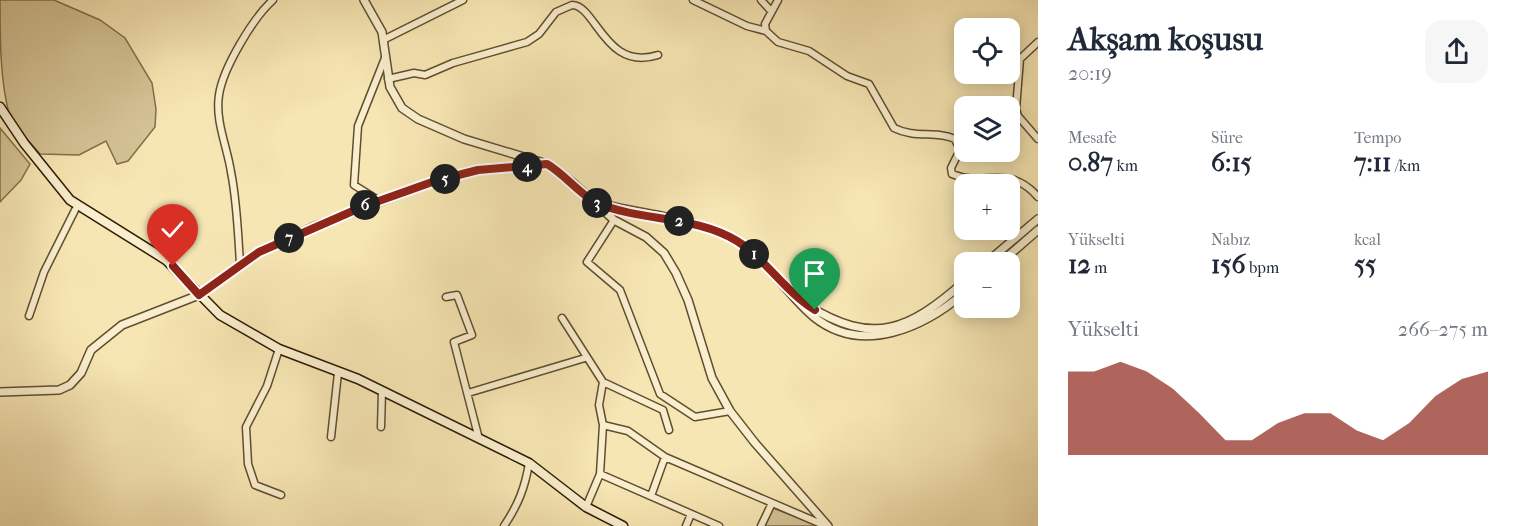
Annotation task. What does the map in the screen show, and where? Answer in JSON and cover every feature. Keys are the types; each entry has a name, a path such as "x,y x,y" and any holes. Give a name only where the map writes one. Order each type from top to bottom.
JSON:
{"main road":[{"path":"0,107 37,163 78,207 166,260 197,295"},
{"path":"0,117 75,210 154,256 220,315 276,348 382,391 529,463 586,507 622,526"}],"street":[{"path":"240,264 236,201 226,142 218,120 219,93 239,47 259,14 273,0"},
{"path":"364,0 385,39 388,79 397,103 409,114 464,139 547,164 614,220 646,237 664,253 688,300 712,378 730,411 754,443 827,526"},
{"path":"385,39 463,0"},
{"path":"693,0 747,26 766,31"},
{"path":"761,0 771,11"},
{"path":"778,0 765,24 770,38 786,46 809,51 847,76 869,84 894,128 920,136 941,135 955,139 960,150 951,168 952,174 973,178 1000,176 1014,179 1028,187 1038,197"},
{"path":"388,79 414,73 425,75 453,63 527,42 539,34 556,12 572,5 580,8 611,45 619,51 638,57 658,55"},
{"path":"1038,42 1020,59 1018,65 1016,109 1018,116 1038,139"},
{"path":"378,201 354,185 358,126 386,55"},
{"path":"0,392 59,390 70,385 81,373 91,350 107,335 143,316 197,295 240,264 312,227 378,201 478,170 547,164"},
{"path":"594,202 629,212 695,224 724,234 750,251 814,317 832,328 870,335 903,331 922,323 954,300"},
{"path":"29,316 44,272 75,210"},
{"path":"999,252 1038,219"},
{"path":"614,220 587,262 620,290 660,394 695,417 730,411"},
{"path":"1013,252 1038,230"},
{"path":"799,301 840,322 866,329 884,329 916,319 954,290"},
{"path":"446,297 457,295 472,335 454,342 479,439"},
{"path":"562,318 585,358 603,382 663,410 669,430"},
{"path":"276,348 267,386 250,416 244,437 248,464 255,484 282,495"},
{"path":"468,393 585,358"},
{"path":"331,437 338,373"},
{"path":"586,507 600,474 603,425 599,405 603,382"},
{"path":"381,427 382,391"},
{"path":"603,425 628,431 665,458 827,526"},
{"path":"651,496 665,458"},
{"path":"504,526 519,504 525,489 529,463"},
{"path":"600,474 719,526"},
{"path":"761,526 772,503"},
{"path":"686,526 691,514"}],"shaded area":[{"path":"0,0 54,0 100,20 125,38 152,83 156,109 155,127 128,161 117,164 106,141 79,155 40,154 20,131 10,117 4,90"},
{"path":"0,128 30,164 21,180 0,202"},
{"path":"773,508 819,526 765,526"}],"route":[{"path":"173,266 199,295 259,252 362,207 435,181 478,170 547,164 594,202 629,212 711,228 738,241 799,301 815,310"}]}
